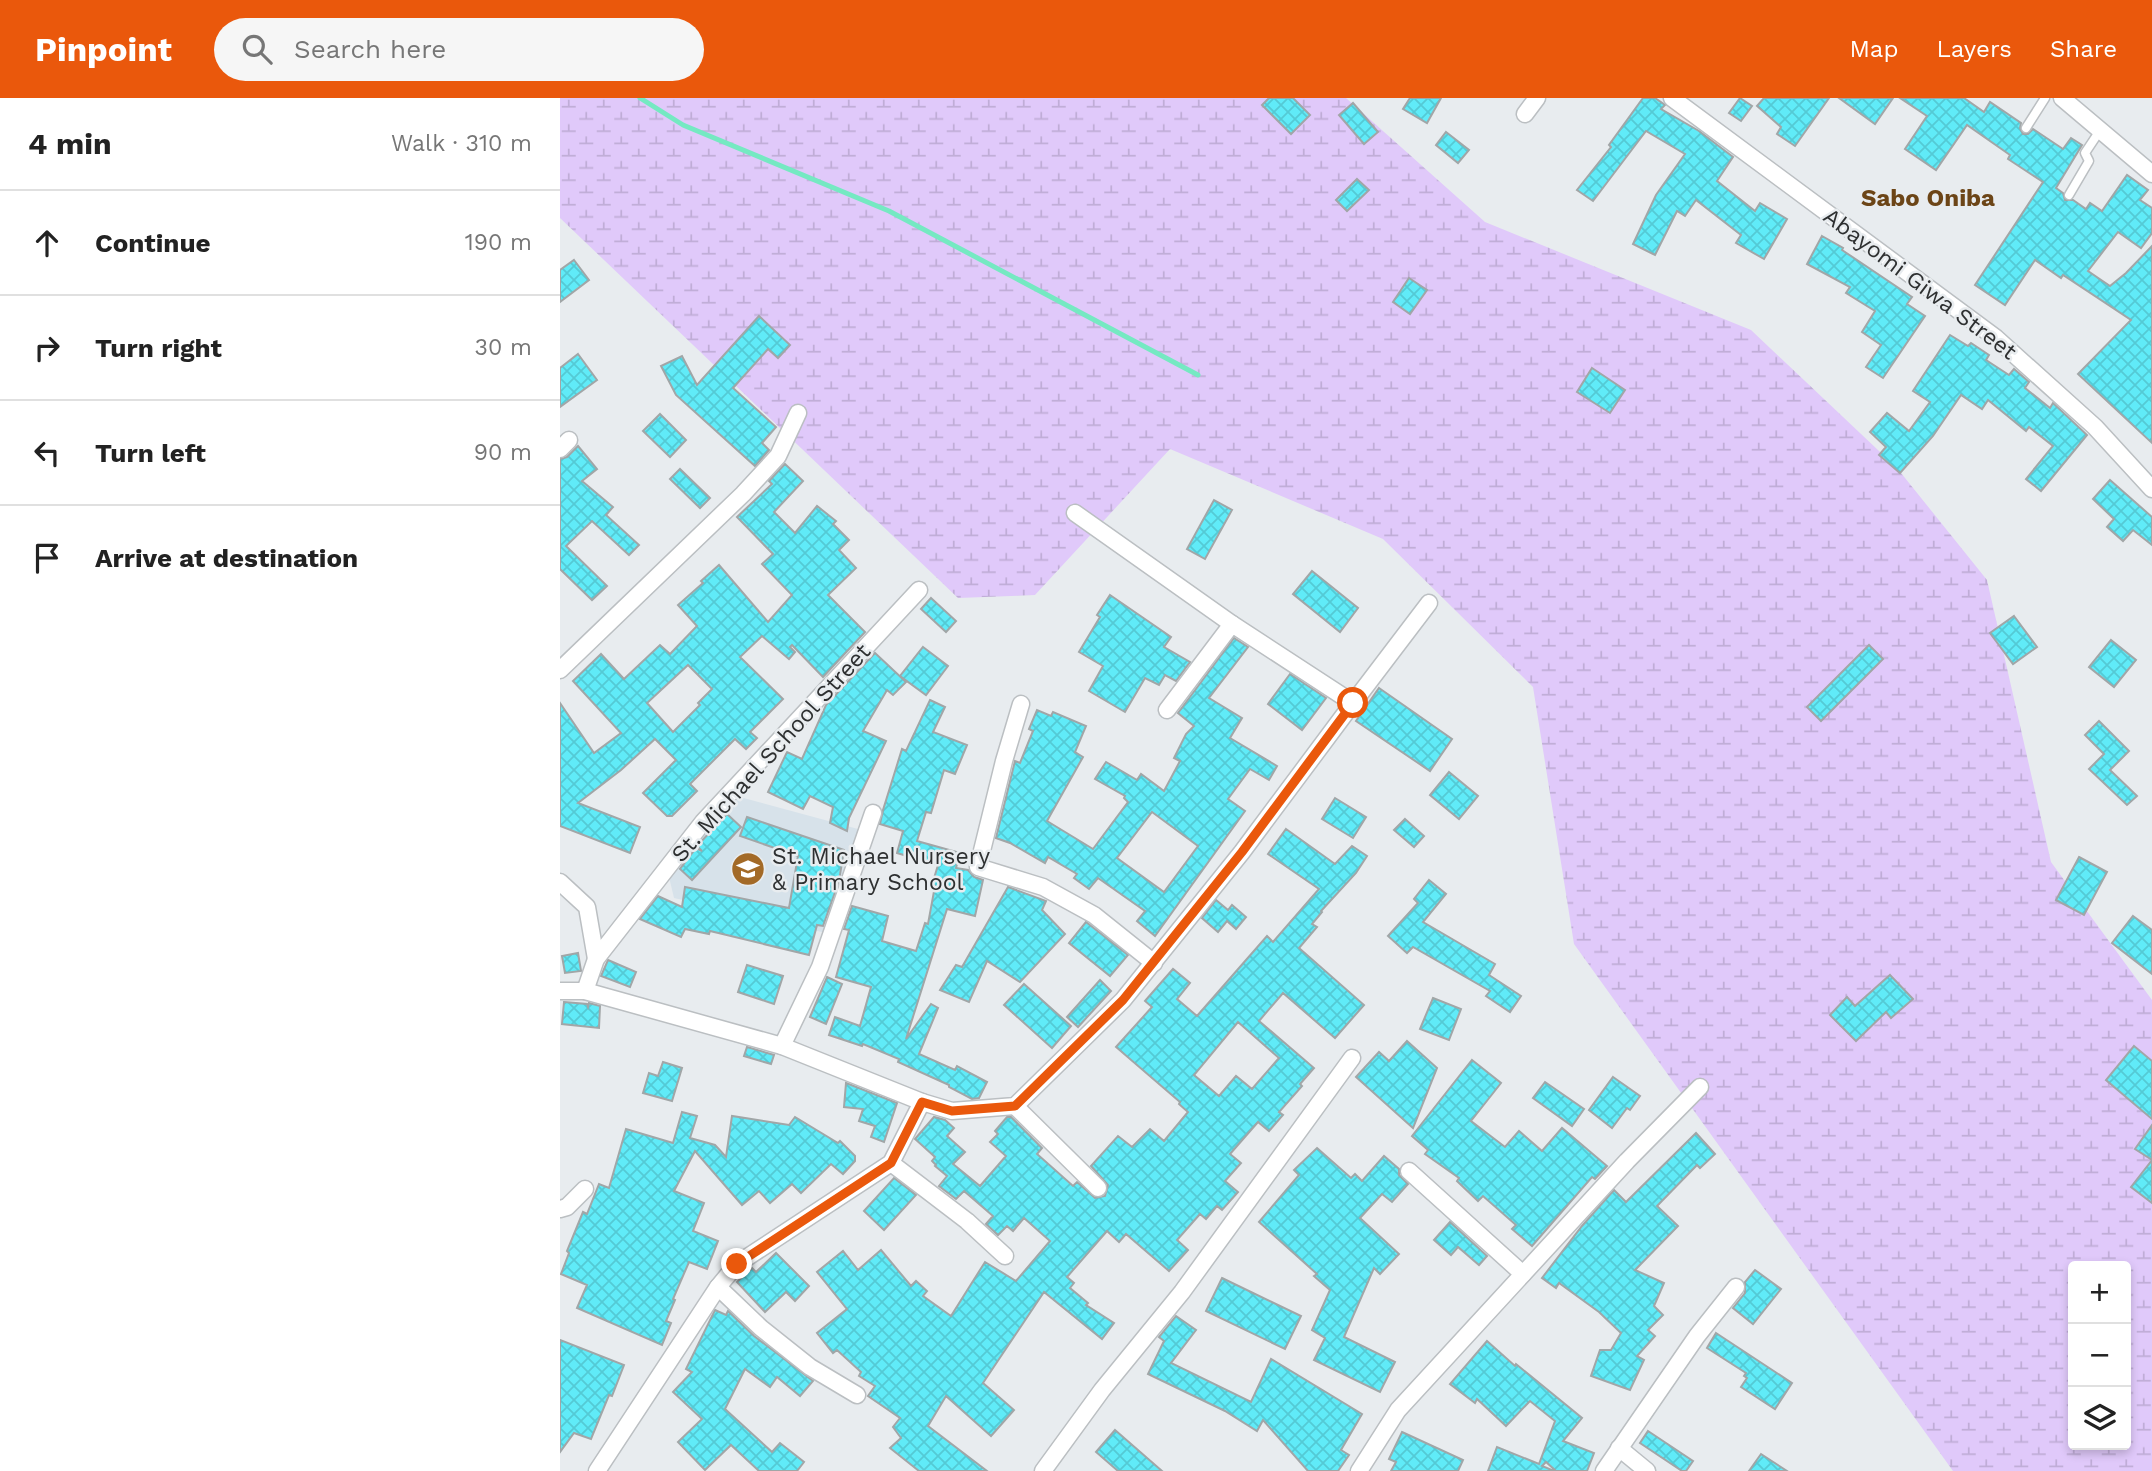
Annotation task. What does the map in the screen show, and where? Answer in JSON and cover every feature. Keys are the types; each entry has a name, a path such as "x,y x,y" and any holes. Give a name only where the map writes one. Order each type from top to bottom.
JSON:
{"street":[{"path":"1525,114 1537,98"},
{"name":"Abayomi Giwa Street","path":"1672,98 1996,338 2095,427 2152,489"},
{"path":"2062,98 2152,174"},
{"path":"560,670 743,494 778,456 798,413"},
{"path":"1074,513 1232,624 1353,703"},
{"name":"St. Michael School Street","path":"585,991 596,959 703,822 919,590"},
{"path":"560,991 585,991 782,1046 922,1102 952,1111 1015,1106 1123,1000 1154,963 1242,852 1429,603"},
{"path":"1167,710 1232,624"},
{"path":"1021,704 978,867 1053,892 1094,915 1154,963"},
{"path":"782,1046 820,967 873,813"},
{"path":"560,882 587,907 596,959"},
{"path":"1043,1471 1102,1390 1182,1292 1352,1058"},
{"path":"1359,1471 1398,1410 1627,1161 1700,1087"},
{"path":"597,1471 718,1287 737,1264 891,1163 922,1102"},
{"path":"1015,1106 1098,1188"},
{"path":"891,1163 967,1221 1005,1256"},
{"path":"1409,1171 1523,1274"},
{"path":"560,1209 567,1207 585,1189"},
{"path":"718,1287 761,1328 810,1367 857,1395"},
{"path":"1604,1471 1697,1336 1736,1287"},
{"path":"1619,1448 1647,1471"}],"lane":[{"path":"2026,128 2045,98"},
{"path":"2069,195 2089,161 2085,153 2088,145 2101,129"}],"shaded area":[{"path":"740,797 858,829 843,890 826,933 674,898 669,877 704,832"}],"green space":[{"path":"560,98 1346,98 1485,222 1751,330 1897,468 1987,580 2051,862 2152,1000 2152,1471 1953,1471 1574,944 1533,687 1383,539 1170,449 1035,595 958,598 560,218"}],"building":[{"path":"1269,98 1293,98 1310,115 1291,134 1262,105"},
{"path":"1410,98 1441,98 1427,123 1403,109"},
{"path":"1643,98 1655,98 1665,105 1661,109 1699,131 1733,157 1717,181 1755,211 1760,203 1787,219 1764,259 1736,243 1741,235 1696,200 1685,216 1677,211 1655,255 1633,244 1656,195 1685,154 1646,131 1593,201 1577,190 1611,147 1609,145"},
{"path":"1740,98 1752,106 1741,121 1729,113"},
{"path":"1764,98 1829,98 1795,146 1777,134 1781,127 1757,106"},
{"path":"1839,98 1893,98 1875,124"},
{"path":"1900,98 1964,98 1984,112 1990,102 2021,123 2023,134 2028,134 2033,129 2063,149 2071,138 2082,145 2056,188 2063,193 2065,200 2073,200 2086,209 2090,203 2102,211 2127,175 2148,190 2140,200 2152,208 2152,233 2141,248 2118,232 2088,271 2110,286 2152,246 2152,443 2078,374 2131,320 2063,275 2061,278 2035,260 2005,305 1975,285 2043,182 2008,159 2010,155 1967,125 1936,170 1905,149 1927,116"},
{"path":"1353,103 1378,132 1364,144 1339,115"},
{"path":"1446,132 1469,150 1458,163 1436,145"},
{"path":"1357,179 1369,190 1347,211 1336,200"},
{"path":"1822,236 1912,297 1907,304 1925,316 1883,378 1866,367 1881,345 1862,332 1875,311 1846,293 1850,287 1807,264"},
{"path":"574,260 589,280 560,302 560,270"},
{"path":"1409,278 1427,290 1410,314 1393,302"},
{"path":"759,316 790,345 778,358 768,349 733,388 776,427 762,443 769,450 755,466 676,395 661,366 682,356 697,385"},
{"path":"1950,335 1968,346 1971,343 1989,355 1986,360 2009,375 2014,369 2029,382 2025,388 2050,408 2053,403 2087,435 2041,491 2026,479 2053,446 2029,427 2026,431 1988,400 1982,409 1961,395 1933,436 1900,473 1879,455 1886,447 1870,432 1887,413 1909,431 1930,402 1913,391"},
{"path":"578,354 597,380 560,407 560,368"},
{"path":"1592,368 1625,390 1610,413 1577,392"},
{"path":"660,414 686,440 670,457 643,431"},
{"path":"578,446 597,469 582,481 613,507 606,515 639,545 629,555 592,521 566,546 607,586 592,600 560,569 560,459 567,457"},
{"path":"785,464 803,481 774,512 795,533 817,506 836,521 833,524 849,540 839,550 856,568 828,595 865,632 823,677 792,645 790,647 795,652 789,659 762,636 740,657 783,699 750,732 757,738 746,749 735,739 690,784 697,791 672,816 667,816 643,793 676,760 655,739 621,770 578,803 640,827 630,853 560,826 560,703 594,753 621,733 573,681 601,654 624,679 660,645 670,654 697,626 678,605 719,565 768,622 792,595 762,564 773,554 737,517 772,484 769,481","holes":["688,665 712,689 673,732 647,703"]},
{"path":"680,469 710,498 700,508 670,479"},
{"path":"2110,480 2152,517 2152,545 2133,530 2123,541 2107,527 2114,519 2093,499"},
{"path":"1214,500 1232,510 1205,559 1187,549"},
{"path":"1312,571 1358,608 1340,632 1293,594"},
{"path":"1110,595 1171,637 1164,647 1190,662 1176,681 1165,675 1159,685 1145,678 1125,712 1089,691 1103,666 1079,652"},
{"path":"931,598 956,621 946,632 921,609"},
{"path":"2014,616 2037,647 2013,664 1990,633"},
{"path":"1234,638 1248,647 1209,698 1242,718 1230,738 1277,766 1269,780 1250,769 1228,799 1245,811 1155,936 1137,921 1145,911 1098,878 1089,889 1074,878 1077,874 1048,857 1045,863 996,838 1015,761 1020,763 1033,731 1029,729 1037,710 1051,716 1053,712 1086,726 1075,752 1083,757 1047,821 1093,849 1128,802 1125,796 1095,779 1106,762 1137,780 1141,774 1164,791 1180,761 1174,758 1186,734 1194,726 1178,713","holes":["1152,812 1198,846 1164,892 1117,858"]},
{"path":"2111,640 2136,660 2114,687 2089,667"},
{"path":"1869,645 1883,659 1821,721 1807,707"},
{"path":"923,647 948,666 926,695 900,676"},
{"path":"875,653 906,682 893,695 887,690 863,731 886,741 849,818 847,831 830,823 833,807 810,796 803,809 768,792 787,752 802,759 826,705"},
{"path":"1290,674 1326,698 1302,730 1268,704"},
{"path":"1379,688 1452,739 1430,771 1356,721"},
{"path":"930,700 945,707 933,732 967,745 955,774 944,770 931,813 926,812 917,841 960,853 956,868 968,870 974,877 983,880 975,916 947,909 906,1039 931,1004 938,1008 919,1054 955,1070 957,1066 987,1082 979,1098 972,1099 949,1085 898,1062 899,1059 863,1044 862,1046 829,1035 835,1017 860,1026 871,987 836,977 849,930 844,929 852,906 888,916 882,941 916,951 925,923 928,924 935,886 932,885 938,865 897,853 903,831 880,824 902,749 906,751"},
{"path":"2099,721 2129,751 2110,770 2137,796 2127,805 2089,769 2104,754 2085,735"},
{"path":"1449,772 1478,796 1459,819 1430,795"},
{"path":"1335,798 1366,817 1353,838 1322,819"},
{"path":"727,814 741,827 692,880 680,869 696,848 702,851 697,846"},
{"path":"747,817 844,850 839,881 823,926 817,925 809,955 710,931 709,934 685,929 681,937 640,919 658,896 682,907 685,887 789,908 798,856 740,836"},
{"path":"1405,819 1424,836 1414,847 1394,830"},
{"path":"1286,829 1335,864 1352,846 1367,856 1356,873 1321,911 1312,924 1317,927 1299,948 1364,1005 1335,1038 1283,993 1259,1021 1314,1068 1279,1112 1283,1115 1269,1131 1258,1122 1230,1154 1241,1163 1225,1181 1238,1192 1222,1210 1217,1206 1206,1219 1200,1214 1177,1240 1188,1250 1169,1271 1126,1234 1119,1242 1107,1231 1067,1277 1074,1283 1070,1288 1088,1303 1086,1305 1114,1323 1102,1339 1044,1292 983,1383 1014,1410 991,1436 946,1396 928,1426 987,1471 919,1471 890,1448 901,1438 893,1427 900,1418 868,1396 875,1386 859,1376 861,1372 837,1350 833,1353 817,1333 847,1309 817,1272 843,1251 858,1270 881,1250 911,1286 916,1281 927,1291 923,1296 951,1316 985,1262 1016,1281 1050,1241 1024,1218 1013,1231 1007,1226 998,1235 986,1224 993,1216 964,1191 956,1199 939,1186 947,1176 935,1166 932,1161 935,1157 915,1139 934,1117 945,1120 954,1128 947,1136 965,1152 953,1164 980,1186 1006,1156 990,1142 998,1134 995,1131 1007,1117 1011,1117 1042,1148 1037,1154 1073,1186 1077,1182 1095,1198 1105,1196 1108,1185 1091,1166 1118,1136 1132,1147 1150,1129 1164,1141 1188,1112 1116,1047 1152,1007 1145,1001 1173,969 1190,983 1177,999 1197,1016 1267,936 1273,942 1319,889 1268,854","holes":["1238,1022 1279,1058 1252,1089 1236,1076 1219,1096 1194,1075"]},
{"path":"2079,857 2107,872 2084,915 2056,900"},
{"path":"1429,880 1446,894 1423,922 1495,964 1489,975 1521,996 1510,1012 1486,996 1490,991 1413,947 1407,953 1388,936 1418,903 1414,899"},
{"path":"1008,887 1046,901 1042,910 1065,934 1020,982 987,961 969,1002 940,990 956,965 962,967"},
{"path":"1216,900 1228,910 1232,905 1246,917 1236,929 1227,921 1218,932 1202,918"},
{"path":"2133,916 2152,930 2152,974 2112,943"},
{"path":"1086,922 1128,955 1110,976 1069,943"},
{"path":"578,953 581,971 565,973 562,956"},
{"path":"608,960 636,972 630,987 601,976"},
{"path":"747,965 783,976 774,1004 738,992"},
{"path":"1890,975 1913,999 1891,1018 1886,1012 1856,1041 1830,1015 1847,997 1855,1006"},
{"path":"827,977 842,984 826,1024 810,1017"},
{"path":"1100,980 1111,991 1078,1027 1067,1017"},
{"path":"1024,984 1071,1026 1052,1048 1004,1005"},
{"path":"1433,998 1461,1009 1449,1040 1420,1029"},
{"path":"564,1002 587,1004 588,1007 589,1003 600,1006 599,1028 562,1024"},
{"path":"1407,1041 1437,1068 1413,1128 1356,1077 1379,1052 1389,1061"},
{"path":"2134,1046 2152,1061 2152,1119 2106,1080"},
{"path":"747,1047 774,1055 771,1064 744,1056"},
{"path":"1472,1060 1501,1083 1471,1121 1505,1147 1519,1131 1542,1151 1562,1128 1607,1166 1595,1179 1592,1177 1532,1246 1512,1229 1516,1225 1483,1196 1478,1201 1457,1181 1459,1178 1425,1154 1428,1150 1412,1136"},
{"path":"663,1062 682,1068 672,1101 643,1093 649,1073 658,1076"},
{"path":"1613,1077 1640,1096 1612,1128 1589,1110"},
{"path":"1545,1082 1584,1109 1572,1126 1533,1098"},
{"path":"846,1083 897,1103 884,1142 871,1137 875,1126 859,1121 863,1109 844,1107"},
{"path":"682,1112 697,1116 690,1138 715,1145 726,1157 732,1116 789,1125 795,1117 838,1143 840,1141 855,1156 855,1161 843,1174 831,1164 801,1193 792,1184 770,1203 759,1191 742,1205 695,1151 674,1191 704,1203 693,1231 718,1241 707,1269 689,1262 673,1299 675,1300 666,1321 671,1323 662,1345 577,1308 587,1285 561,1274 583,1212 587,1214 599,1184 609,1188 626,1129 673,1143"},
{"path":"2152,1125 2152,1160 2135,1149"},
{"path":"1696,1133 1715,1154 1700,1168 1697,1165 1657,1206 1678,1226 1635,1270 1664,1283 1654,1306 1663,1315 1648,1330 1655,1336 1637,1356 1644,1360 1630,1390 1591,1376 1600,1350 1611,1350 1621,1333 1599,1312 1559,1283 1556,1288 1542,1278 1614,1190 1626,1202"},
{"path":"1317,1148 1351,1178 1355,1174 1362,1181 1384,1156 1399,1169 1399,1175 1408,1184 1392,1202 1382,1194 1360,1218 1399,1254 1380,1274 1374,1268 1344,1337 1395,1362 1380,1392 1314,1360 1325,1338 1312,1330 1330,1290 1314,1276 1317,1274 1259,1222 1299,1175 1294,1170"},
{"path":"2152,1160 2152,1203 2131,1187"},
{"path":"894,1178 916,1195 884,1230 864,1211"},
{"path":"1450,1222 1487,1256 1479,1265 1458,1247 1451,1255 1434,1240"},
{"path":"776,1253 809,1286 795,1301 786,1292 765,1312 737,1282 752,1268 756,1272"},
{"path":"1755,1270 1781,1289 1753,1324 1733,1308 1745,1293 1745,1282"},
{"path":"1222,1278 1301,1316 1285,1349 1206,1311"},
{"path":"715,1310 726,1315 728,1311 754,1336 813,1381 800,1396 777,1377 770,1387 745,1369 725,1409 772,1452 780,1443 804,1462 797,1471 759,1471 731,1445 705,1470 678,1442 702,1419 673,1392 692,1372 686,1369"},
{"path":"1176,1316 1196,1330 1171,1363 1251,1402 1271,1359 1362,1414 1341,1450 1349,1455 1338,1471 1308,1471 1263,1420 1257,1431 1225,1411 1148,1374 1164,1341 1159,1337"},
{"path":"1716,1333 1792,1383 1775,1409 1741,1387 1747,1378 1744,1376 1746,1373 1707,1348"},
{"path":"560,1340 624,1365 591,1439 574,1433 560,1452"},
{"path":"1487,1341 1582,1418 1563,1441 1594,1453 1587,1471 1556,1471 1546,1462 1542,1466 1554,1471 1488,1471 1497,1447 1539,1464 1555,1421 1530,1401 1506,1426 1477,1399 1475,1403 1450,1384"},
{"path":"1115,1430 1162,1471 1118,1471 1096,1452"},
{"path":"1648,1431 1693,1461 1686,1471 1640,1443"},
{"path":"1402,1432 1463,1460 1458,1471 1391,1471 1396,1462 1389,1459"},
{"path":"1761,1454 1787,1471 1749,1471"}],"waterway":[{"path":"640,98 683,125 889,211 1198,375"}],"place":[{"name":"St. Michael Nursery & Primary School","path":"748,869"}],"district":[{"name":"Sabo Oniba","path":"1928,198"}],"route":[{"path":"737,1264 891,1163 922,1102 952,1111 1015,1106 1123,1000 1242,852 1353,703"}]}
